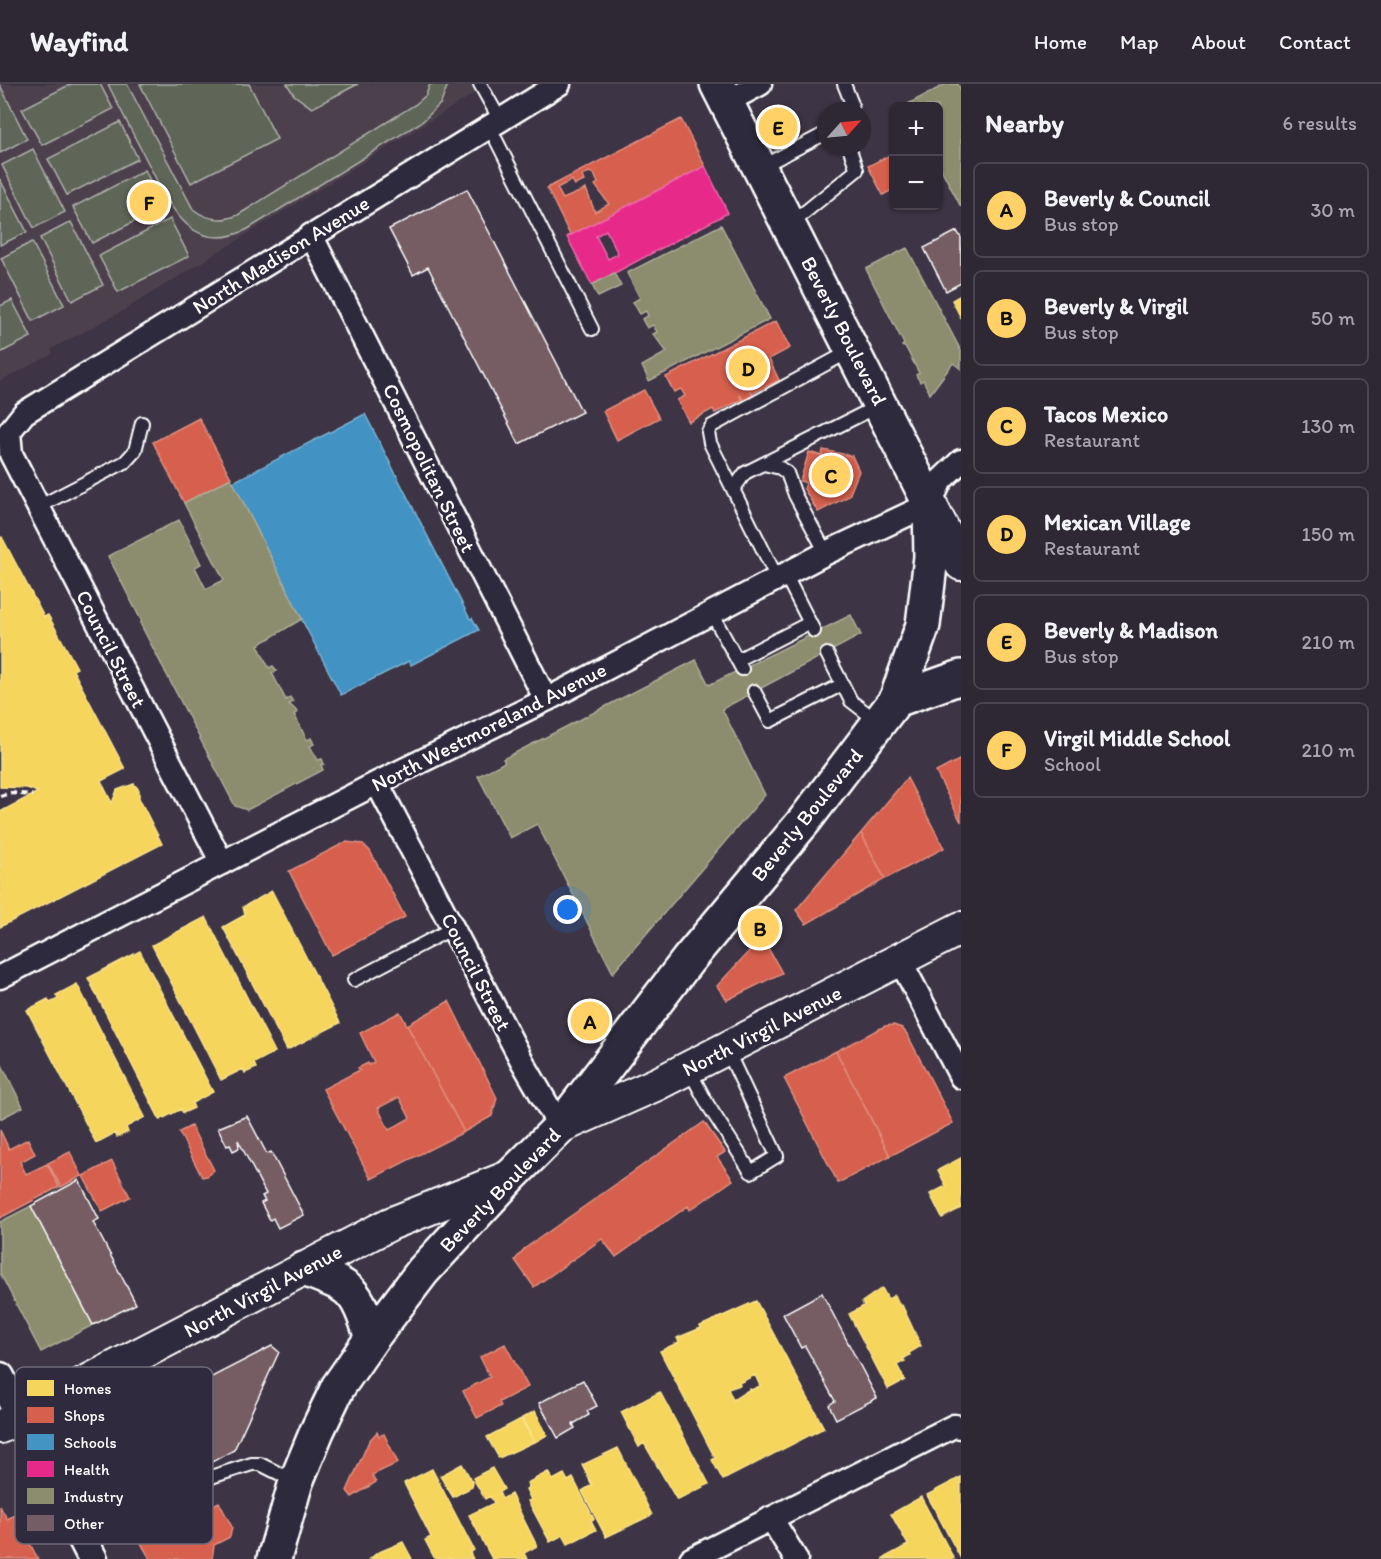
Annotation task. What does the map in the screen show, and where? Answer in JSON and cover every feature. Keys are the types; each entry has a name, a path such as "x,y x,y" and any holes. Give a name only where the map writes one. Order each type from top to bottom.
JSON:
{"main road":[{"name":"Beverly Boulevard","path":"274,1559 296,1482 338,1387 372,1338 423,1271 511,1176 561,1127 688,960 805,820 888,712 923,625 932,557 930,504 882,405 722,93"},
{"path":"930,504 961,564"},
{"path":"888,712 961,677"},
{"name":"North Virgil Avenue","path":"561,1127 688,1068 961,928"},
{"name":"North Virgil Avenue","path":"116,1367 390,1224 511,1176"},
{"path":"304,1269 345,1285 353,1292 360,1302 372,1338"}],"street":[{"name":"North Madison Avenue","path":"9,432 24,413 559,84"},
{"path":"722,93 760,84"},
{"name":"Cosmopolitan Street","path":"311,235 546,700"},
{"name":"Council Street","path":"9,432 11,454 222,863"},
{"path":"930,504 942,480 961,461"},
{"name":"North Westmoreland Avenue","path":"0,977 377,783 546,700 826,553 930,504"},
{"name":"Council Street","path":"377,783 522,1061 561,1127"},
{"path":"900,960 961,1077"},
{"path":"0,1377 10,1422"},
{"path":"691,1559 958,1427"},
{"path":"771,1518 796,1559"}],"lane":[{"path":"480,84 495,123 592,329"},
{"path":"844,84 851,102"},
{"path":"760,168 817,138"},
{"path":"789,225 857,170 852,156"},
{"path":"711,612 739,664 812,627 733,490 710,443 708,432 712,426 853,350"},
{"path":"733,490 745,473 882,405"},
{"path":"38,507 125,462 135,451 142,423"},
{"path":"764,464 780,468 787,473 795,495 826,553"},
{"path":"827,654 851,701 888,712"},
{"path":"754,692 770,721 841,685"},
{"path":"354,980 453,927"},
{"path":"688,1068 708,1106 751,1172 777,1156 726,1049"},
{"path":"213,1477 252,1464 260,1464 296,1482"}],"path":[{"path":"0,796 11,793 32,795"}],"shaded area":[{"path":"0,84 470,84 475,93 121,312 51,349 53,354 0,381"}],"green space":[{"path":"71,84 100,84 113,109 42,145 22,109"},
{"path":"108,84 127,84 193,209 209,218 226,219 238,215 416,104 426,95 430,84 448,84 441,103 423,121 248,229 228,236 210,236 195,231 172,207"},
{"path":"140,84 249,84 277,139 191,183"},
{"path":"287,84 358,84 312,108 294,95"},
{"path":"0,85 27,139 0,153"},
{"path":"120,122 138,159 67,195 48,159"},
{"path":"33,149 65,212 34,228 2,165"},
{"path":"145,170 163,207 92,243 73,207"},
{"path":"0,179 27,232 0,245"},
{"path":"170,219 189,256 118,292 99,256"},
{"path":"71,222 103,285 72,301 40,238"},
{"path":"32,242 64,305 33,321 1,258"},
{"path":"12,300 31,337 0,353 0,306"}],"building: Homes":[{"path":"961,295 961,318 952,300"},
{"path":"2,537 44,617 48,615 77,668 73,670 125,769 101,781 112,803 117,790 134,784 139,790 139,798 162,844 0,927 0,812 38,792 27,788 0,787 0,538"},
{"path":"272,891 340,1023 287,1050 223,927 245,915 243,907"},
{"path":"206,917 275,1052 254,1063 256,1068 245,1073 243,1069 221,1080 152,945"},
{"path":"140,951 213,1092 192,1103 194,1108 183,1113 181,1109 160,1120 88,978"},
{"path":"77,984 145,1117 126,1127 128,1132 117,1137 115,1133 96,1143 27,1010 48,999 50,1003 58,999 56,995"},
{"path":"961,1158 961,1208 942,1218 930,1194 946,1186 938,1170"},
{"path":"882,1288 888,1299 895,1295 900,1306 902,1305 921,1346 909,1353 910,1355 903,1359 905,1361 897,1365 905,1380 888,1389 849,1314 864,1306 862,1302"},
{"path":"756,1301 824,1428 723,1480 712,1460 715,1458 660,1351 679,1342 677,1338 701,1328 700,1326","holes":["755,1375 760,1386 750,1389 733,1400 728,1389 740,1385 739,1383"]},
{"path":"660,1392 709,1484 677,1500 644,1443 639,1447 621,1412"},
{"path":"535,1411 547,1435 535,1442 522,1418"},
{"path":"521,1419 534,1442 499,1458 487,1437"},
{"path":"618,1448 652,1515 606,1537 582,1491 592,1485 582,1465"},
{"path":"462,1464 473,1483 472,1487 453,1497 440,1476"},
{"path":"492,1468 504,1489 499,1492 502,1499 511,1494 537,1546 524,1553 527,1559 492,1559 469,1515 494,1503 490,1496 485,1499 473,1478"},
{"path":"432,1469 474,1550 470,1553 473,1559 435,1559 425,1540 431,1537 404,1483"},
{"path":"548,1472 553,1480 564,1474 568,1481 573,1478 594,1519 591,1520 596,1530 568,1544 563,1535 550,1542 528,1501 531,1500 526,1489 529,1487 527,1483"},
{"path":"961,1477 961,1559 927,1495"},
{"path":"921,1497 954,1559 882,1559 908,1545 891,1514"},
{"path":"403,1542 412,1559 370,1559 377,1553"}],"building: Shops":[{"path":"681,119 705,166 567,237 570,235 547,188","holes":["589,172 594,174 598,183 595,185 609,204 595,212 586,189 563,199 557,188 572,180 575,185 584,181 582,176"]},
{"path":"889,156 889,192 883,195 868,166"},
{"path":"776,321 790,348 769,359 779,380 753,393 750,390 753,396 744,401 740,395 741,400 715,413 713,409 689,422 677,400 685,396 681,389 674,392 666,377"},
{"path":"644,390 659,418 617,440 603,411"},
{"path":"199,418 231,478 184,503 153,442"},
{"path":"823,450 852,456 859,471 849,496 818,512 804,489 806,483 800,481 809,452 822,456"},
{"path":"961,759 961,822 936,772"},
{"path":"907,778 944,848 885,879 861,833"},
{"path":"861,833 885,879 806,924 796,910"},
{"path":"346,842 363,844 370,851 405,917 332,955 289,871"},
{"path":"762,937 782,973 727,1000 717,986"},
{"path":"449,1001 497,1098 492,1116 464,1132 407,1025"},
{"path":"400,1012 464,1132 371,1179 323,1089 360,1070 358,1068 374,1062 360,1033","holes":["399,1097 410,1118 389,1130 378,1108"]},
{"path":"893,1025 902,1028 907,1034 953,1123 890,1156 836,1051 885,1026"},
{"path":"836,1051 890,1156 838,1183 784,1078"},
{"path":"704,1122 725,1152 717,1157 733,1180 690,1210 688,1206 616,1257 602,1239 534,1287 515,1260 524,1249"},
{"path":"191,1126 214,1170 207,1176 202,1177 179,1132"},
{"path":"0,1130 9,1149 28,1139 35,1154 20,1162 26,1174 47,1164 59,1187 0,1218"},
{"path":"70,1152 82,1176 61,1187 48,1163"},
{"path":"112,1161 130,1197 102,1211 83,1176"},
{"path":"505,1344 528,1387 499,1402 501,1406 477,1418 463,1391 490,1377 480,1357"},
{"path":"377,1432 379,1436 384,1434 398,1463 372,1475 376,1482 352,1497 347,1491 369,1441"},
{"path":"219,1502 232,1527 230,1537 214,1545 212,1559 150,1559 142,1544 213,1544 213,1505"},
{"path":"0,1506 7,1519 15,1515 15,1544 30,1544 38,1559 0,1559"}],"building: Schools":[{"path":"365,414 470,619 472,618 479,630 411,665 409,661 341,695 231,483"}],"building: Health":[{"path":"705,166 728,213 592,285 567,237","holes":["606,230 618,254 608,259 596,236"]}],"building: Industry":[{"path":"946,84 958,84 961,91 961,207 943,173 943,102 912,102"},
{"path":"721,225 770,319 649,381 642,366 667,352 653,334 657,332 653,325 647,328 642,319 648,316 646,311 640,314 633,302 640,298 627,273"},
{"path":"907,248 961,351 961,369 953,363 930,394 923,380 920,382 916,375 919,373 906,348 902,346 904,344 866,269"},
{"path":"614,273 621,286 598,297 592,285"},
{"path":"231,478 302,619 258,645 269,668 273,666 277,671 272,673 286,700 290,697 293,702 289,704 298,712 294,714 307,740 311,738 314,744 310,746 318,760 322,759 324,764 321,765 323,770 247,810 235,806 140,623 142,622 108,556 179,520 201,564 195,567 206,589 224,580 184,503"},
{"path":"851,615 861,635 722,709 765,795 613,973 537,824 510,838 478,776 505,762 503,759 696,660 709,685"},
{"path":"0,1061 23,1107 0,1119"},
{"path":"31,1206 93,1325 41,1352 0,1273 0,1222"}],"building: Other":[{"path":"467,189 582,412 519,444 428,267 413,275 389,229"},
{"path":"957,231 961,238 961,283 946,291 924,248"},
{"path":"247,1116 267,1154 271,1152 304,1215 278,1228 273,1218 270,1220 261,1203 265,1201 262,1196 266,1194 238,1140 239,1148 233,1151 230,1145 227,1146 218,1128"},
{"path":"79,1180 99,1219 93,1222 136,1304 93,1325 31,1206"},
{"path":"822,1293 877,1398 836,1419 829,1405 835,1401 805,1346 801,1348 783,1314"},
{"path":"272,1346 279,1352 234,1450 213,1461 213,1376"},
{"path":"583,1380 597,1406 587,1411 589,1415 573,1424 575,1428 558,1438 539,1403"}],"place":[{"name":"Beverly & Madison","path":"778,127"},
{"name":"Virgil Middle School","path":"149,202"},
{"name":"Mexican Village","path":"748,368"},
{"name":"Tacos Mexico","path":"831,475"},
{"name":"Beverly & Virgil","path":"760,928"},
{"name":"Beverly & Council","path":"590,1021"}]}
